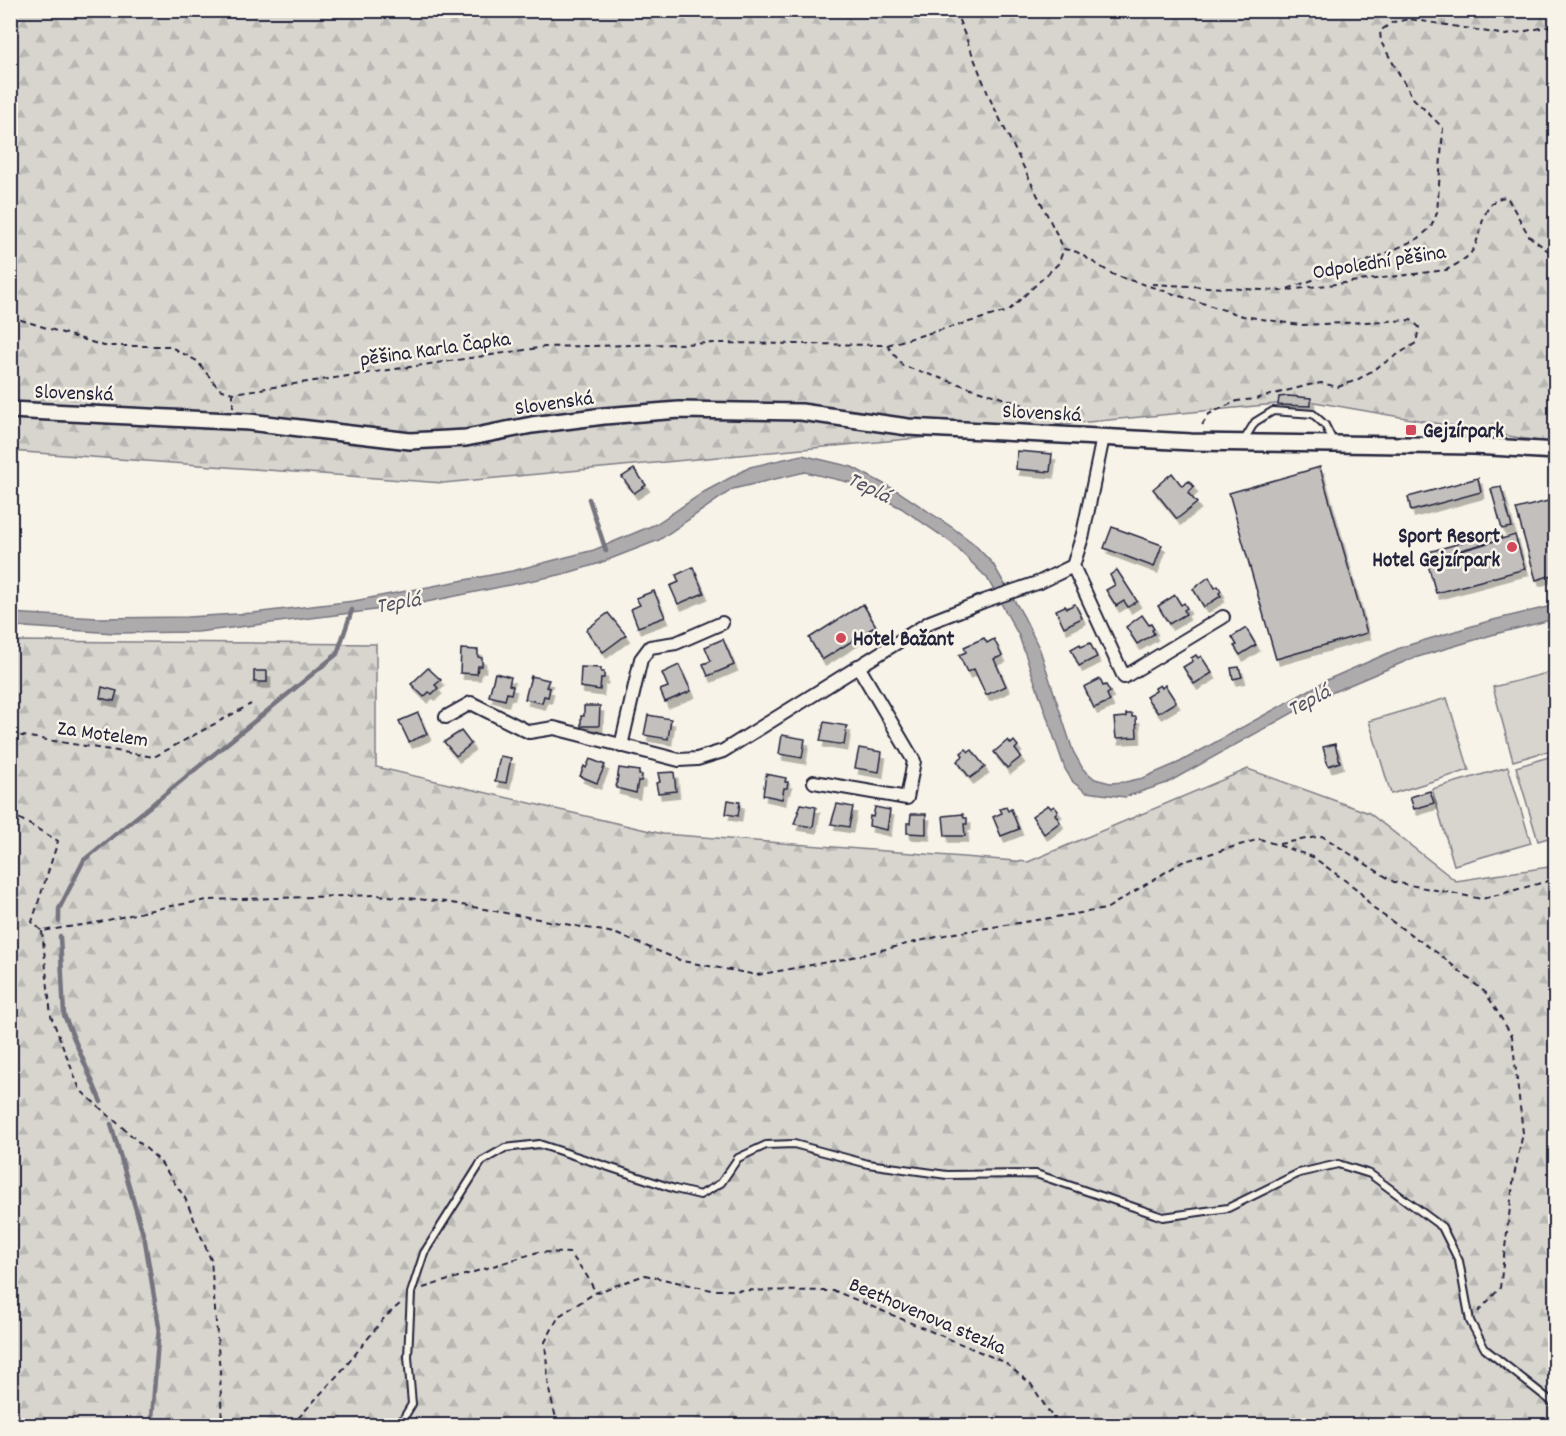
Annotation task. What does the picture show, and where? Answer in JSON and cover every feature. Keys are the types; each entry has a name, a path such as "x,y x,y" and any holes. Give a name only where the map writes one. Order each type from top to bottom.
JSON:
{"street":[{"name":"Slovenská","path":"10,410 249,422 410,441 466,438 542,424 679,410 801,412 908,427 1191,442 1474,446 1556,451"},
{"name":"Slovenská","path":"1073,566 1083,534 1103,437"},
{"path":"446,717 471,703 529,732 554,728 679,760 697,759 723,751 930,622 1040,582 1073,566 1124,677 1222,617"},
{"path":"621,746 641,659 645,653 650,647 676,643 722,623"},
{"path":"814,782 907,798 914,761 858,666"}],"lane":[{"path":"1242,443 1256,422 1273,411 1313,414 1325,425 1335,445"},
{"path":"399,1425 412,1404 408,1357 411,1293 424,1252 482,1161 505,1148 539,1144 675,1189 700,1195 721,1183 738,1158 766,1145 794,1144 868,1164 946,1175 1036,1174 1163,1217 1228,1208 1299,1173 1338,1164 1370,1174 1442,1227 1459,1261 1470,1321 1485,1349 1556,1405"}],"path":[{"path":"955,10 990,99 1064,249 1077,252 1114,275 1243,316 1300,325 1411,320 1419,327 1416,343 1357,380 1338,387 1321,384 1309,385 1255,399 1237,401 1209,414 1191,442"},
{"path":"1147,284 1281,291 1376,258 1419,238 1431,227 1437,213 1443,128 1413,99 1381,42 1380,31 1393,22 1410,20 1506,35 1556,25"},
{"name":"Odpolední pěšina","path":"1281,291 1446,270 1458,264 1472,250 1490,205 1499,198 1508,197 1529,236 1556,257"},
{"name":"pěšina Karla Čapka","path":"10,319 15,318 104,346 169,346 197,362 219,389 233,393 545,347 717,343 887,345 1008,311 1058,264 1064,249"},
{"path":"887,345 903,366 1077,422"},
{"name":"Za Motelem","path":"10,734 154,757 251,704"},
{"path":"10,813 58,841 32,922 42,931 51,1017 80,1090 159,1160 184,1198 211,1260 222,1425"},
{"path":"1276,844 1322,836 1394,882 1482,899 1556,879"},
{"path":"42,931 95,923 208,900 378,895 446,902 614,933 682,961 757,975 844,959 949,934 1106,909 1182,862 1260,839 1312,857 1358,890 1374,909 1439,954 1486,993 1512,1036 1523,1133 1514,1176 1500,1288 1470,1321"},
{"path":"291,1425 345,1367 385,1317 411,1293 538,1252 570,1253 587,1276 595,1293"},
{"name":"Beethovenova stezka","path":"558,1425 549,1390 545,1342 559,1316 595,1293 645,1275 712,1290 835,1292 1004,1362 1031,1384 1058,1425"}],"green space":[{"path":"10,11 1555,11 1555,444 1309,401 443,483 11,451"},
{"path":"11,641 376,644 376,767 663,834 1028,862 1248,769 1369,813 1456,881 1555,866 1555,1425 11,1426"},
{"path":"1555,671 1555,749 1513,761 1493,687"},
{"path":"1447,698 1469,770 1391,794 1369,721"},
{"path":"1555,755 1555,836 1538,841 1516,767"},
{"path":"1508,767 1531,843 1454,865 1432,789"}],"water":[{"name":"Teplá","path":"802,455 852,467 899,492 973,543 993,564 1040,650 1073,751 1083,769 1095,779 1110,783 1143,778 1180,762 1329,679 1402,647 1489,621 1556,605 1555,619 1411,659 1319,698 1167,783 1125,797 1086,792 1073,782 1065,769 1019,636 987,578 952,543 901,508 852,483 805,472 733,489 659,540 597,564 564,574 407,606 198,632 114,633 11,626 10,613 98,618 188,617 253,613 354,601 512,571 594,550 656,524 704,492 750,467"}],"building":[{"path":"1279,397 1311,398 1311,406 1278,405"},
{"path":"1017,451 1052,454 1050,472 1016,469"},
{"path":"1320,467 1367,633 1276,659 1229,493"},
{"path":"634,469 646,485 634,493 622,477"},
{"path":"1172,473 1182,486 1189,481 1194,487 1188,493 1197,503 1177,519 1153,489"},
{"path":"1478,478 1481,492 1411,511 1408,497"},
{"path":"1501,487 1512,527 1502,529 1491,489"},
{"path":"1556,499 1556,574 1536,580 1516,509"},
{"path":"1112,527 1162,545 1154,567 1104,548"},
{"path":"1499,532 1502,539 1427,559 1425,553"},
{"path":"1515,535 1525,569 1436,593 1427,561"},
{"path":"693,567 704,593 678,604 670,586 679,582 676,575"},
{"path":"1117,570 1137,601 1128,607 1124,601 1116,606 1106,590 1115,585 1110,575"},
{"path":"1209,577 1215,588 1218,586 1221,596 1204,607 1193,589"},
{"path":"654,591 665,617 638,627 631,609 640,605 636,598"},
{"path":"1175,595 1181,605 1184,603 1187,608 1184,610 1186,614 1169,624 1158,606"},
{"path":"863,604 876,626 822,660 809,638"},
{"path":"1075,604 1082,618 1064,627 1056,610"},
{"path":"608,613 626,635 603,652 586,630"},
{"path":"1142,615 1149,625 1151,624 1154,634 1137,644 1126,627"},
{"path":"1246,628 1256,645 1240,655 1234,646 1237,645 1232,637"},
{"path":"984,638 987,643 994,639 1002,656 994,659 1006,686 986,695 974,669 967,672 959,655 966,652 964,647"},
{"path":"723,639 734,665 708,676 703,664 711,661 705,647"},
{"path":"1090,643 1097,657 1079,666 1071,649 1080,644 1081,647"},
{"path":"461,649 478,650 478,657 482,658 482,666 478,666 477,674 460,673"},
{"path":"1196,655 1198,658 1201,656 1212,673 1194,684 1183,667 1193,661 1191,658"},
{"path":"679,665 691,691 665,702 660,690 668,687 662,673"},
{"path":"581,667 601,668 604,678 601,678 600,690 580,687"},
{"path":"1239,667 1242,677 1233,679 1231,668"},
{"path":"428,668 441,680 435,685 438,688 432,694 429,692 424,697 411,684"},
{"path":"254,671 267,671 267,682 254,682"},
{"path":"495,673 511,677 509,685 513,686 511,694 507,693 505,700 489,696"},
{"path":"531,676 549,680 546,687 550,688 548,697 544,696 542,703 525,699"},
{"path":"1100,679 1103,686 1106,685 1110,692 1107,694 1110,701 1094,708 1084,687"},
{"path":"1160,685 1162,688 1165,685 1176,702 1158,713 1146,697 1156,691 1155,688"},
{"path":"102,687 117,691 114,701 100,698"},
{"path":"584,706 600,706 599,726 581,726"},
{"path":"418,713 427,734 409,742 399,721"},
{"path":"1126,714 1136,717 1137,737 1116,738 1114,718 1126,717"},
{"path":"648,715 671,719 668,739 644,735"},
{"path":"824,722 847,726 844,745 820,741"},
{"path":"461,731 471,744 456,756 444,742"},
{"path":"782,735 805,739 802,758 779,754"},
{"path":"1008,740 1011,744 1014,741 1018,746 1015,749 1021,757 1007,768 994,752"},
{"path":"1335,744 1340,762 1328,766 1323,747"},
{"path":"859,748 882,752 879,772 855,768"},
{"path":"966,749 969,752 972,750 985,767 970,778 957,761"},
{"path":"500,756 511,758 506,783 495,781"},
{"path":"590,759 605,765 597,783 580,776"},
{"path":"619,768 639,771 639,775 642,775 641,781 638,781 636,793 616,788"},
{"path":"674,772 676,791 658,793 656,783 660,782 658,773"},
{"path":"766,774 786,778 787,788 784,788 782,799 763,795"},
{"path":"1430,791 1434,803 1414,809 1410,797"},
{"path":"728,800 740,802 738,816 726,814"},
{"path":"801,804 816,807 813,827 794,824"},
{"path":"837,804 853,807 849,827 831,824"},
{"path":"1048,805 1051,808 1054,806 1058,811 1055,814 1060,822 1044,834 1032,816"},
{"path":"875,807 890,810 887,830 869,826 870,816 873,817"},
{"path":"1006,807 1008,811 1011,809 1019,829 1001,836 993,817 1002,813 1000,809"},
{"path":"911,814 926,814 926,834 907,833 907,823 910,823"},
{"path":"963,814 964,818 967,818 967,824 964,824 965,836 945,836 943,816"}],"waterway":[{"path":"589,499 606,551"},
{"path":"59,921 59,909 84,860 337,654 352,610"},
{"path":"60,936 64,1015 101,1102"},
{"path":"111,1124 145,1241 159,1327 152,1418"}],"place":[{"name":"Gejzírpark","path":"1411,430"},
{"name":"Sport Resort Hotel Gejzírpark","path":"1512,547"},
{"name":"Hotel Bažant","path":"841,638"}]}
